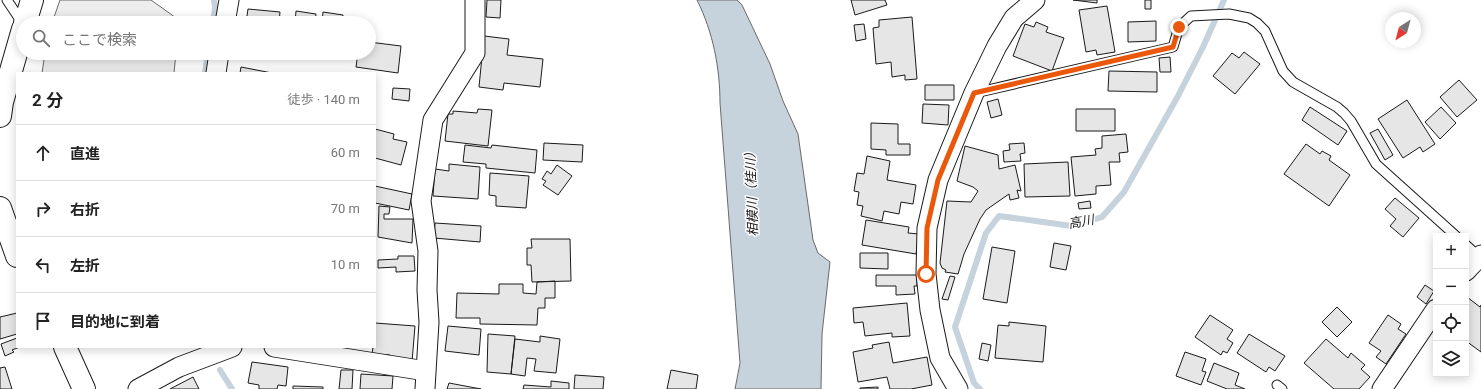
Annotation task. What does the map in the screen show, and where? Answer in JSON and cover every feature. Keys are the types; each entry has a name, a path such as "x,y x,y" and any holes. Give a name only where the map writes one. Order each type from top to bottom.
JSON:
{"highway":[{"path":"27,16 32,0"},
{"path":"0,116 2,102 16,53"},
{"path":"1,216 16,254"},
{"path":"64,348 84,389"}],"street":[{"path":"226,16 229,0"},
{"path":"279,348 425,380 430,322 427,290 428,250 421,201 433,120 475,53 475,0"},
{"path":"958,389 940,358 930,310 926,274 927,228 938,180 974,93 997,46 1014,18 1035,0"},
{"path":"216,72 218,60"},
{"path":"1467,269 1475,252"},
{"path":"1382,389 1433,313"},
{"path":"138,389 179,367 229,348"}],"lane":[{"path":"7,0 18,16"},
{"path":"974,93 1173,47 1179,27 1191,16 1229,14 1249,18 1265,31 1283,71 1293,82 1337,107 1344,113 1351,121 1376,164 1453,233"}],"shaded area":[{"path":"60,0 151,0 173,16 54,16"},
{"path":"44,60 175,60 174,72 42,72"}],"water":[{"name":"相模川（桂川）","path":"697,0 737,0 742,5 770,64 783,101 798,134 813,240 818,253 830,262 822,334 821,389 735,389 740,363 719,77 711,37 703,12"}],"building":[{"path":"487,0 501,0 500,18 486,17"},
{"path":"851,0 885,0 887,5 855,15"},
{"path":"1073,0 1097,0 1097,3"},
{"path":"1145,0 1151,0 1151,9 1145,9"},
{"path":"1107,6 1115,52 1097,55 1096,50 1086,52 1079,10"},
{"path":"248,9 280,12 280,16 247,16"},
{"path":"296,11 316,14 316,16 296,16"},
{"path":"323,12 343,15 343,16 323,16"},
{"path":"912,17 917,79 905,80 905,75 892,77 891,62 876,64 873,28 879,27 879,20"},
{"path":"1156,21 1156,41 1128,42 1128,22"},
{"path":"1036,22 1048,27 1046,32 1064,38 1052,71 1013,56 1025,24 1034,27"},
{"path":"864,24 866,39 856,41 854,25"},
{"path":"484,36 509,39 507,55 543,59 540,87 504,83 503,90 479,87"},
{"path":"376,43 401,46 398,73 356,67 357,60 376,60"},
{"path":"1244,52 1260,64 1235,94 1213,76 1232,53 1239,58"},
{"path":"1170,57 1171,72 1160,72 1159,58"},
{"path":"241,67 267,72 240,72"},
{"path":"1109,71 1157,72 1157,92 1108,91"},
{"path":"1459,80 1477,100 1457,117 1440,97"},
{"path":"925,85 954,85 954,100 925,100"},
{"path":"393,88 410,89 409,101 392,99"},
{"path":"998,99 1002,115 991,118 987,102"},
{"path":"1407,100 1435,144 1423,152 1420,147 1403,158 1378,119"},
{"path":"923,104 949,105 948,125 922,123"},
{"path":"1310,107 1347,131 1338,145 1302,120"},
{"path":"1441,107 1456,123 1440,139 1425,122"},
{"path":"478,109 492,110 488,146 445,141 448,114 453,114 453,111 477,113"},
{"path":"1076,109 1115,109 1115,131 1076,131"},
{"path":"871,123 898,124 898,144 910,144 910,155 886,155 886,150 871,149"},
{"path":"376,129 394,134 393,139 407,142 401,165 376,158"},
{"path":"1378,129 1393,155 1385,160 1370,133"},
{"path":"1126,134 1128,152 1119,153 1120,162 1109,162 1111,185 1096,186 1096,194 1075,196 1071,157 1096,155 1095,149 1102,148 1102,136"},
{"path":"544,143 583,145 582,162 543,160"},
{"path":"1024,143 1025,153 1020,154 1021,161 1004,162 1003,151 1010,150 1009,144"},
{"path":"1306,144 1320,154 1322,151 1331,156 1329,160 1350,175 1329,206 1284,174"},
{"path":"465,145 491,148 492,145 537,150 535,173 486,168 486,164 463,162"},
{"path":"965,146 998,155 999,169 1015,165 1021,191 1017,190 1019,198 1010,200 1009,194 986,210 980,219 964,254 958,274 945,272 946,270 942,268 940,263 947,201 971,202 978,191 973,187 957,181"},
{"path":"867,156 890,161 887,180 916,185 913,204 901,202 899,214 884,211 882,221 861,216 863,206 857,205 859,192 854,191 857,173 864,174"},
{"path":"1068,162 1070,196 1025,197 1024,164"},
{"path":"449,164 480,167 478,199 433,196 435,169 449,171"},
{"path":"557,165 572,176 558,195 543,185 546,181 542,179 547,171 551,174"},
{"path":"490,173 529,176 526,208 496,206 496,196 489,195"},
{"path":"376,186 412,194 409,210 376,203"},
{"path":"1395,198 1419,218 1403,237 1390,226 1396,219 1385,209"},
{"path":"1090,201 1091,208 1079,209 1078,203"},
{"path":"379,206 390,207 389,214 384,214 384,219 413,219 412,243 378,237"},
{"path":"866,220 909,227 908,233 919,234 916,254 862,245"},
{"path":"435,223 481,226 480,242 434,238"},
{"path":"531,239 570,239 571,281 532,282 531,265 527,265 527,248 532,248"},
{"path":"1054,243 1071,246 1066,270 1050,267"},
{"path":"992,247 1015,251 1007,303 983,299"},
{"path":"860,253 888,253 888,269 860,268"},
{"path":"398,256 414,256 415,271 396,272 396,267 378,268 378,260 398,259"},
{"path":"876,275 917,275 917,286 914,286 915,294 896,295 896,286 876,286"},
{"path":"950,276 955,277 948,300 942,299"},
{"path":"555,281 555,298 545,298 545,308 538,308 537,325 480,324 480,318 456,318 457,293 499,294 499,284 523,284 523,293 536,294 537,282"},
{"path":"1425,285 1433,290 1426,304 1417,297"},
{"path":"1469,299 1480,307 1481,305 1481,352 1469,343"},
{"path":"907,303 910,336 892,337 892,333 865,336 863,322 854,323 853,308"},
{"path":"1337,307 1352,322 1337,337 1322,322"},
{"path":"16,313 16,334 0,339 0,317"},
{"path":"1210,315 1233,330 1227,339 1233,343 1227,353 1223,351 1221,355 1195,337"},
{"path":"1388,315 1401,324 1398,329 1406,334 1386,364 1376,357 1381,351 1369,343"},
{"path":"1009,322 1046,326 1043,362 995,358 998,325 1009,326"},
{"path":"376,323 415,326 412,362 389,360 390,355 372,354 373,348 376,348"},
{"path":"448,326 481,329 479,355 445,351"},
{"path":"488,334 515,336 511,374 487,372"},
{"path":"1249,334 1285,356 1275,371 1269,367 1266,372 1237,353"},
{"path":"540,336 560,339 556,373 534,371 536,359 527,358 525,376 511,374 515,339 540,342"},
{"path":"16,338 16,348 17,348 12,350 14,352 5,356 1,344"},
{"path":"1326,339 1348,358 1351,353 1365,365 1361,369 1370,377 1359,389 1334,389 1304,363"},
{"path":"889,342 893,363 927,357 932,385 911,389 890,389 887,377 858,382 853,352 873,348 872,345"},
{"path":"982,343 991,345 988,361 979,359"},
{"path":"1185,352 1206,359 1202,371 1206,372 1201,385 1176,376"},
{"path":"252,362 288,367 286,386 278,385 277,389 259,389 259,385 248,383"},
{"path":"1214,363 1239,373 1235,385 1245,389 1227,389 1207,381"},
{"path":"5,367 12,389 0,389 0,368"},
{"path":"341,370 353,370 352,389 339,389"},
{"path":"671,370 698,375 696,389 667,389"},
{"path":"361,374 393,376 392,389 360,389"},
{"path":"575,375 604,377 603,389 574,389"},
{"path":"193,377 199,389 170,389"},
{"path":"551,381 569,383 569,389 523,389 524,385 551,387"},
{"path":"449,383 481,389 447,389"},
{"path":"293,386 323,387 323,389 293,389"},
{"path":"878,387 878,389 860,389 860,388"}],"waterway":[{"path":"214,0 214,16"},
{"name":"高川","path":"980,389 974,383 955,327 986,233 999,216 1072,226 1102,217 1124,192 1178,96 1203,47 1224,0"},
{"path":"205,72 207,60"},
{"path":"220,370 232,389"}],"route":[{"path":"926,274 927,228 938,180 974,93 1173,47 1179,27"}]}
